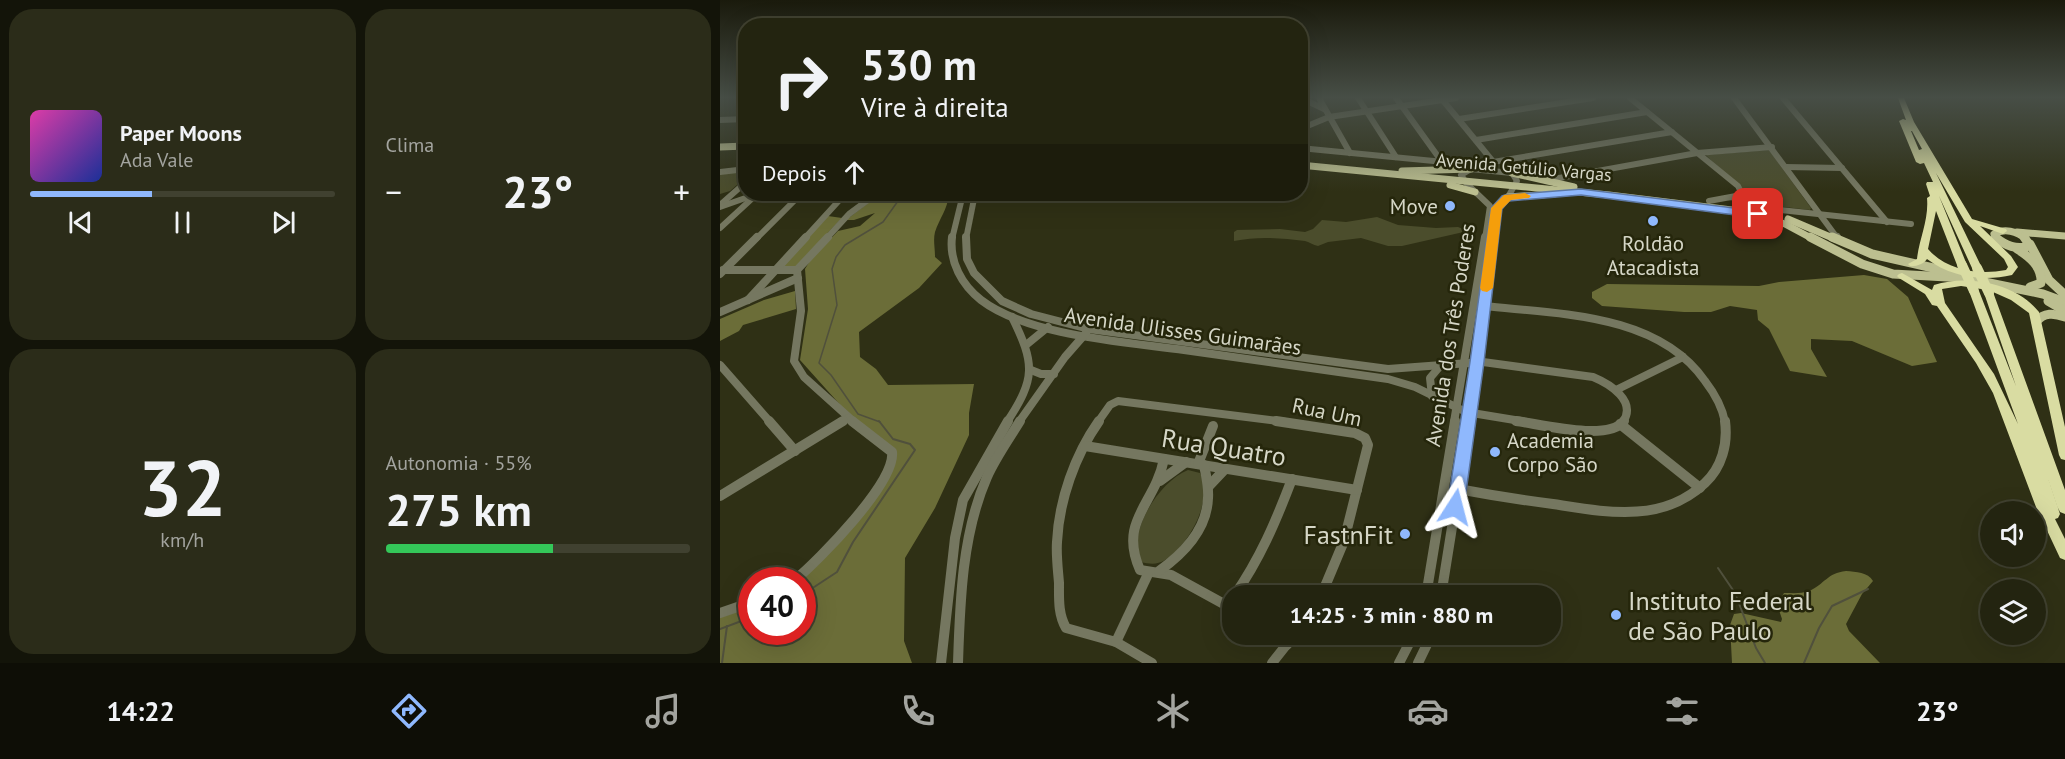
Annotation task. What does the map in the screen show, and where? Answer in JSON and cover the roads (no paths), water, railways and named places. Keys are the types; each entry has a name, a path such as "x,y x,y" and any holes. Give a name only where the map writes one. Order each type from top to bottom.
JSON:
{"highway":[{"path":"1907,129 2014,395 2065,548"},
{"path":"1913,129 1929,169 1989,293 2065,508"},
{"path":"1914,129 1970,223 2008,258 2013,267 2009,273 1989,276 1957,270 1932,260 1922,248"},
{"path":"1913,264 1922,260 1922,248 1932,216 1933,205 1928,180"},
{"path":"1963,212 1980,225 2007,231"},
{"path":"1902,276 1928,292 1952,321"},
{"path":"2065,455 2034,312 2013,295 1998,289 1957,282 1944,283 1935,289 1937,298 1981,361 2005,407 2040,500 2065,554"}],"main road":[{"path":"720,147 738,146"},
{"name":"Avenida Getúlio Vargas","path":"1308,161 1464,180"},
{"name":"Avenida Getúlio Vargas","path":"1308,166 1430,179 1578,189 1744,206 1785,218 1842,243 1896,261 2065,296"},
{"path":"1399,171 1471,169"},
{"path":"1512,173 1578,189"},
{"path":"1430,179 1475,192"},
{"path":"1507,198 1578,189"},
{"name":"Avenida Getúlio Vargas","path":"1578,189 1758,214 1785,224 1862,264 1879,270 1902,276 1942,277 2015,288"},
{"path":"1758,214 1808,231 1818,231"},
{"path":"2007,231 2029,242 2049,280 2065,296"},
{"path":"2030,287 2041,283 2042,277 2032,258 1995,237 1996,232 2065,237"},
{"path":"2012,247 2027,248 2029,237 2065,237"},
{"path":"1879,270 1874,265 1875,261 1896,261"},
{"path":"2015,288 2065,302"},
{"path":"2015,288 2052,303 2065,311"},
{"path":"2036,322 2040,317 2049,314 2065,317"}],"street":[{"path":"1336,129 1350,153"},
{"path":"1378,129 1396,157"},
{"path":"1418,129 1442,162"},
{"path":"1468,129 1494,162 1499,172"},
{"path":"1476,140 1544,129"},
{"path":"1668,129 1738,186 1741,192 1736,196 1709,201"},
{"path":"1758,129 1842,243"},
{"path":"1809,129 1887,222"},
{"path":"1308,149 1475,165 1672,132"},
{"path":"1547,180 1697,153 1772,147"},
{"path":"1786,167 1842,168"},
{"path":"1464,180 1463,173 1471,169"},
{"name":"Avenida Getúlio Vargas","path":"1471,169 1512,173"},
{"path":"720,172 738,170"},
{"path":"1512,173 1517,178 1515,184"},
{"name":"Avenida dos Três Poderes","path":"1428,585 1490,206 1464,180"},
{"name":"Avenida dos Três Poderes","path":"1443,585 1470,413 1497,208 1507,198 1515,184"},
{"path":"720,206 738,189"},
{"path":"1484,198 1494,200 1507,198"},
{"path":"720,206 738,200"},
{"path":"720,228 750,201"},
{"path":"721,271 794,201"},
{"path":"748,300 839,201"},
{"path":"720,312 797,274 849,214 867,201"},
{"name":"Avenida Ulisses Guimarães","path":"961,201 951,245 953,263 960,278 983,301 1012,317 1045,328 1388,369 1414,370 1465,361 1477,362 1593,377 1604,380 1618,389"},
{"name":"Avenida Ulisses Guimarães","path":"973,201 965,242 968,259 974,273 1002,301 1031,314 1086,333 1388,379 1416,388 1470,413 1594,431 1611,429 1620,424"},
{"name":"Avenida Getúlio Vargas","path":"1744,206 1911,224"},
{"path":"1824,221 1846,217"},
{"path":"1818,231 1823,229 1824,221"},
{"path":"721,271 776,270 797,274"},
{"path":"797,274 801,311 794,361 804,377 848,418 892,452 893,460 888,473 837,543 812,567"},
{"path":"983,301 994,295"},
{"path":"1458,489 1617,513 1641,512 1664,507 1700,488 1713,474 1721,459 1725,443 1725,426 1721,408 1702,375 1683,357 1652,337 1612,322 1484,306"},
{"path":"941,663 955,538 963,500 1022,399 1031,370 1026,345 1012,317"},
{"path":"1026,345 1045,328 1059,322"},
{"path":"958,663 960,599 975,513 987,477 1010,435 1086,333"},
{"path":"1683,357 1618,389 1624,397 1627,410 1620,424 1700,488"},
{"path":"1432,396 1431,378 1442,364"},
{"path":"720,365 795,451"},
{"path":"1031,370 1041,374 1054,374"},
{"name":"Rua Um","path":"1085,446 1090,433 1110,405 1126,400 1359,434 1365,438 1368,445 1334,569 1326,585"},
{"path":"720,496 848,418"},
{"path":"1116,642 1154,572 1174,562 1199,528 1208,504 1208,487 1201,465 1213,426"},
{"path":"1085,446 1074,466 1063,501 1060,521 1057,542 1060,617 1066,628 1116,642 1152,663"},
{"name":"Rua Quatro","path":"1085,446 1357,490"},
{"path":"1164,459 1163,474 1137,520 1130,548 1140,570 1175,578 1222,598"},
{"path":"1156,484 1186,462"},
{"path":"1208,487 1225,468"},
{"path":"1242,585 1268,543 1292,479"},
{"path":"1174,562 1175,578"},
{"path":"720,613 738,607"},
{"path":"1272,663 1287,645"},
{"path":"1399,663 1408,645"},
{"path":"1418,663 1427,645"}],"waterway":[{"path":"880,422 858,414 831,375 819,363 837,305 832,269 836,257 845,245 883,222 898,201"},
{"path":"816,586 837,572 853,542 915,450 910,444 893,439 880,422"},
{"path":"1718,568 1735,593 1756,648 1765,663"},
{"path":"1804,663 1819,628 1832,606 1868,589"},
{"path":"727,626 738,622"},
{"path":"720,629 727,626"},
{"path":"722,663 727,626"}],"place":[{"name":"Move","path":"1450,206"},
{"name":"Roldão Atacadista","path":"1653,221"},
{"name":"Academia Corpo São","path":"1495,452"},
{"name":"FastnFit","path":"1405,534"},
{"name":"Instituto Federal de São Paulo","path":"1616,615"}]}
